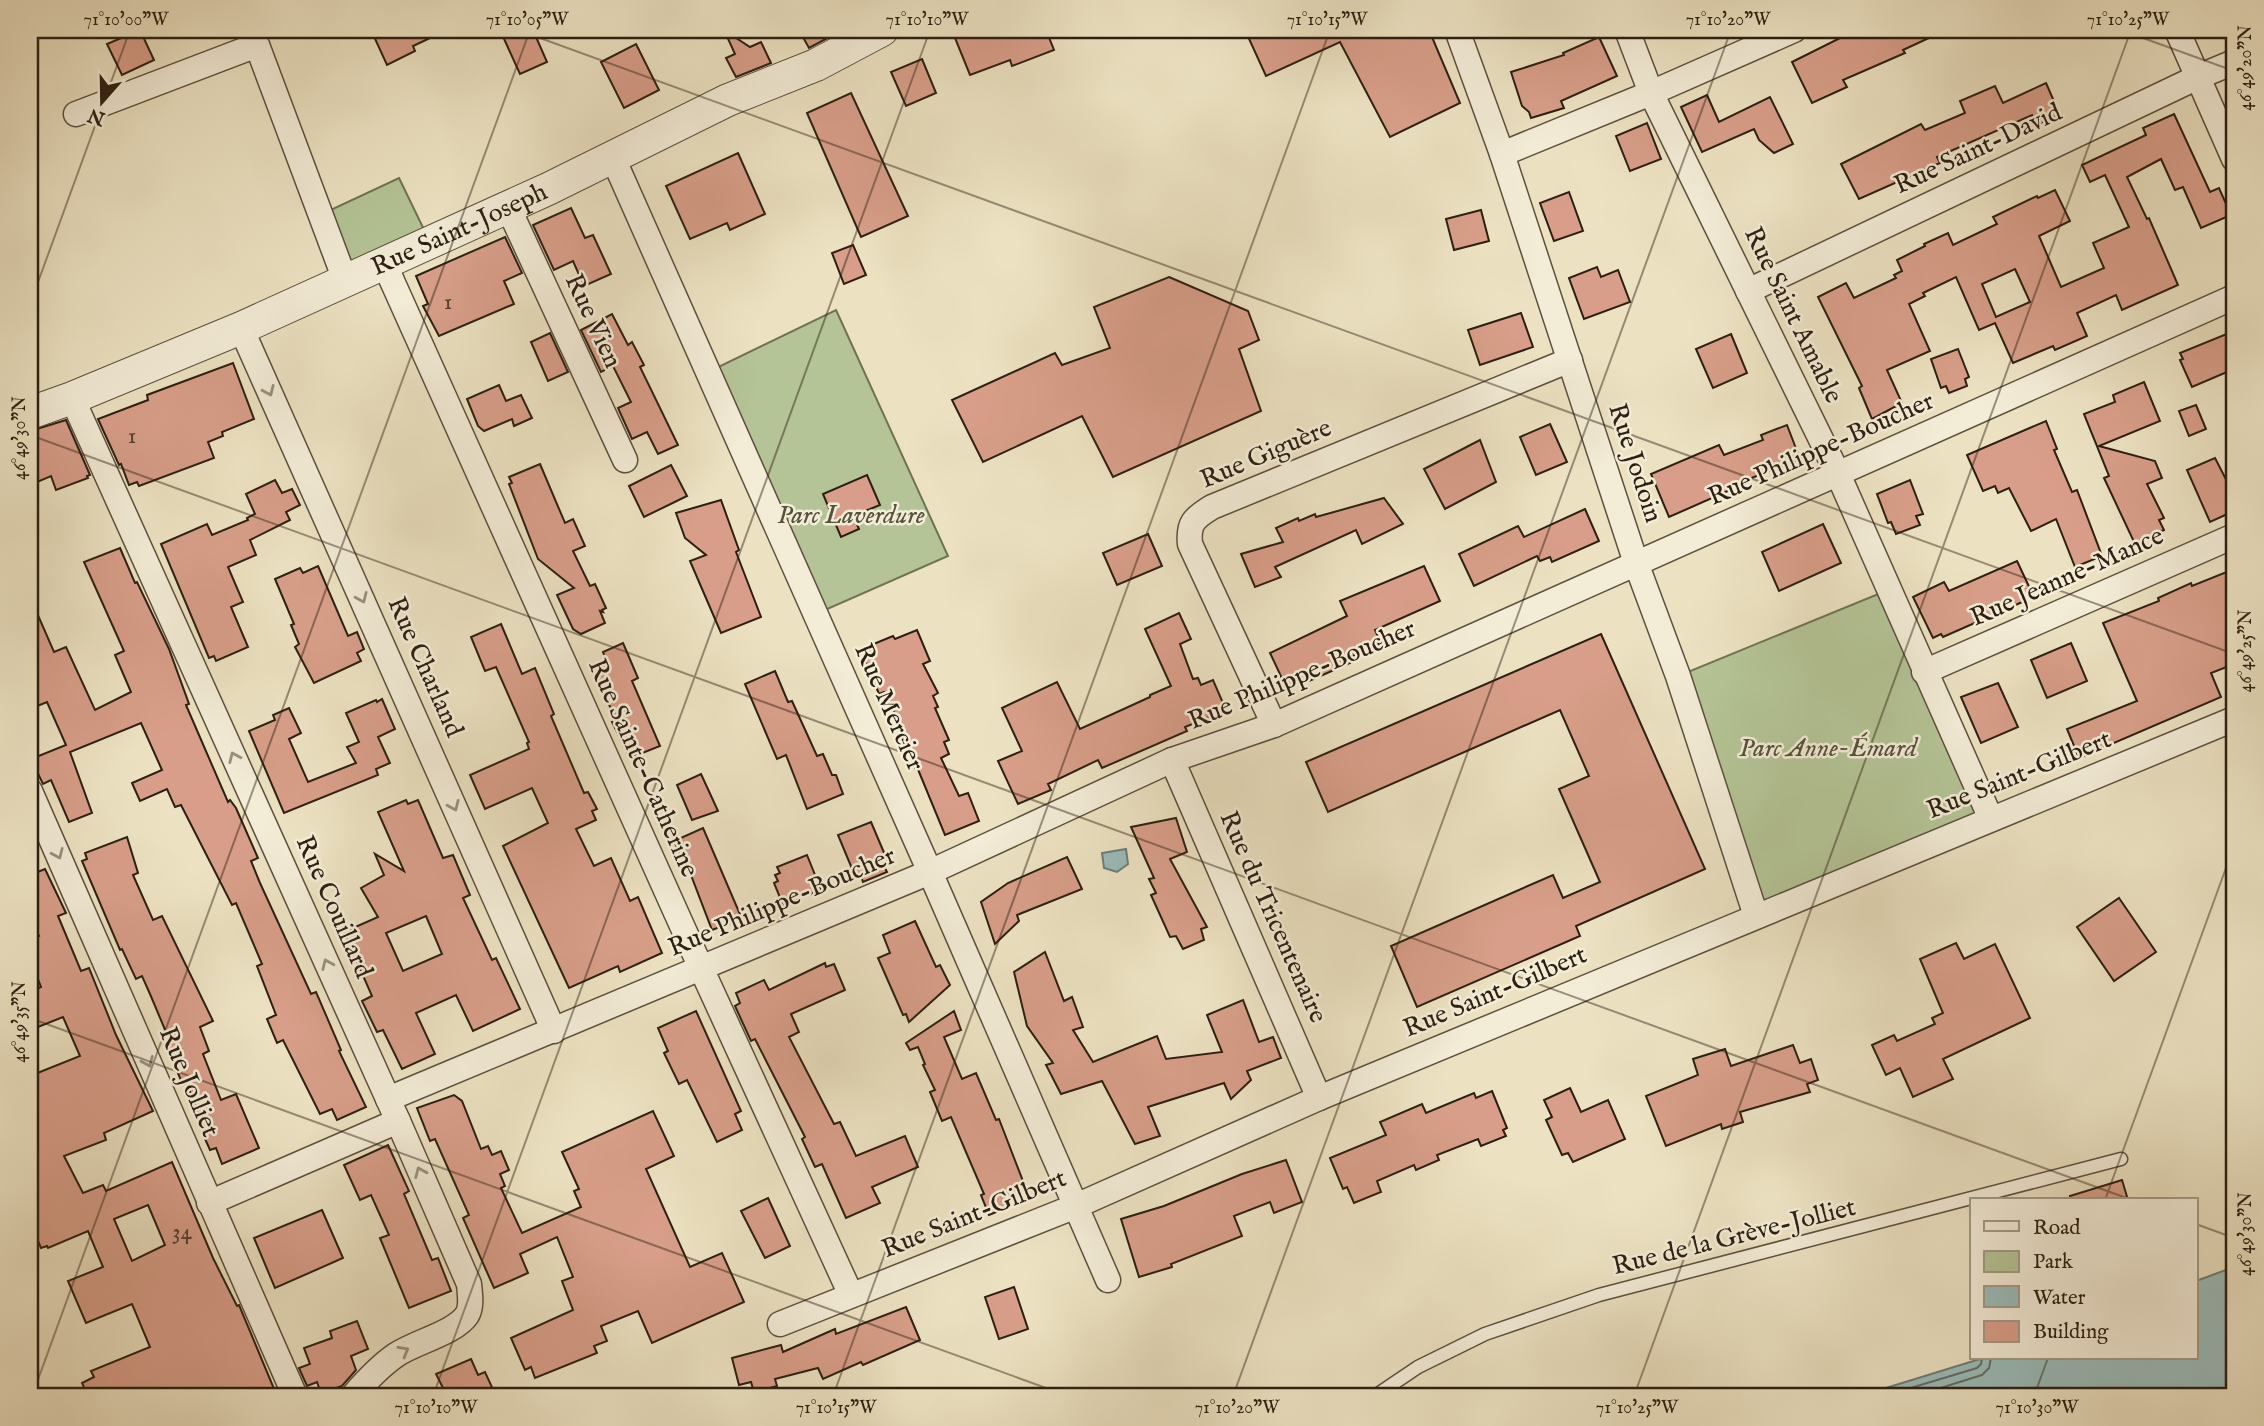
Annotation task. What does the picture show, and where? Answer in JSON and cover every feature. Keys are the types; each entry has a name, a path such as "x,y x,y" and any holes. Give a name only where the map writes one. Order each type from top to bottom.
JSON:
{"street":[{"name":"Rue Saint-Joseph","path":"30,413 242,328 613,158 728,100 816,65 882,30"},
{"name":"Rue Jodoin","path":"1457,30 1502,154 1636,563 1678,676 1756,916"},
{"name":"Rue Saint Amable","path":"1627,30 1651,93 1838,474 1991,819"},
{"path":"1502,154 1794,30"},
{"path":"2178,30 2234,159"},
{"path":"76,114 257,45 345,281"},
{"name":"Rue Saint-David","path":"1748,291 2234,62"},
{"name":"Rue Mercier","path":"613,158 1108,1280"},
{"name":"Rue Vien","path":"508,207 625,460"},
{"name":"Rue Sainte-Catherine","path":"384,263 701,968 852,1295"},
{"name":"Rue Philippe-Boucher","path":"209,1203 554,1031 930,872 1172,760 1274,725 2234,297"},
{"name":"Rue Charland","path":"242,328 554,1031"},
{"name":"Rue Giguère","path":"1274,725 1190,544 1189,532 1196,517 1212,507 1570,360"},
{"name":"Rue Couillard","path":"72,398 469,1284 468,1315 457,1325 397,1355 370,1377 353,1396"},
{"name":"Rue Jeanne-Mance","path":"1924,673 2234,536"},
{"name":"Rue Saint-Gilbert","path":"780,1324 1076,1206 1319,1098 2234,719"},
{"name":"Rue du Tricentenaire","path":"1172,760 1319,1098"},
{"name":"Rue Jolliet","path":"30,791 295,1396"}],"lane":[{"name":"Rue de la Grève-Jolliet","path":"1971,1198 2121,1159"},
{"name":"Rue de la Grève-Jolliet","path":"1375,1396 1418,1367 1485,1334 1599,1295 1970,1198"}],"green space":[{"path":"399,178 430,242 345,280 322,214"},
{"name":"Parc Laverdure","path":"836,310 948,556 816,614 708,372"},
{"name":"Parc Anne-Émard","path":"1888,590 1991,819 1756,916 1678,676"}],"water":[{"path":"1126,849 1128,864 1117,872 1104,868 1102,853"},
{"path":"2234,1267 2234,1396 1860,1396 1977,1360 2198,1360 2198,1280"}],"building":[{"path":"140,30 154,60 122,75 107,44"},
{"path":"371,30 447,30 413,46 415,51 387,65"},
{"path":"500,30 533,30 547,62 520,74"},
{"path":"724,30 750,47 761,42 771,63 736,77 726,58 735,54"},
{"path":"799,30 836,30 837,33 809,48"},
{"path":"960,30 1046,30 1054,50 1012,66 1010,60 970,75 955,38 961,35"},
{"path":"1245,30 1429,30 1460,103 1390,137 1340,42 1266,76"},
{"path":"1856,30 1946,30 1903,50 1905,53 1843,80 1847,87 1812,103 1792,62"},
{"path":"1599,37 1617,76 1561,101 1564,108 1531,118 1522,106 1511,72 1564,55 1563,53"},
{"path":"636,44 659,90 624,108 601,62"},
{"path":"922,59 936,93 906,106 891,72"},
{"path":"2046,83 2060,115 2036,125 2032,115 1937,157 1940,163 1859,199 1841,164 1921,124 1925,130 1965,113 1960,101 1995,86 2003,103"},
{"path":"851,93 908,216 861,237 807,113"},
{"path":"1707,95 1719,122 1770,97 1793,144 1774,153 1759,140 1754,129 1702,152 1681,107"},
{"path":"2174,114 2210,192 2219,188 2231,215 2201,228 2183,187 2175,190 2161,159 2127,177 2147,219 2149,218 2178,285 2122,310 2116,295 2077,313 2087,336 2055,350 2053,346 2013,363 1995,323 1979,330 1956,277 1923,293 1925,296 1909,304 1930,351 1887,370 1902,403 1872,419 1859,388 1862,386 1818,297 1846,283 1854,298 1896,278 1894,275 1902,271 1897,260 1925,246 1924,244 1948,233 1953,245 1997,224 1993,217 2055,190 2070,221 2039,236 2061,287 2104,268 2093,243 2129,227 2105,175 2090,182 2082,165 2146,135 2143,128","holes":["2015,269 2030,302 1996,317 1982,284"]},
{"path":"1647,123 1661,159 1630,171 1616,136"},
{"path":"738,153 765,214 730,230 727,223 690,239 666,186"},
{"path":"1569,192 1583,231 1554,241 1540,203"},
{"path":"571,208 585,238 593,235 611,274 584,286 573,261 554,270 533,225"},
{"path":"1481,210 1489,241 1454,250 1446,219"},
{"path":"505,237 522,273 504,281 514,304 439,336 423,306 428,304 416,276"},
{"path":"853,245 866,275 844,284 832,253"},
{"path":"1597,267 1601,277 1618,270 1630,302 1584,319 1569,278"},
{"path":"1169,277 1248,311 1259,340 1239,349 1261,411 1113,477 1082,416 983,462 952,400 1055,353 1062,365 1110,348 1094,307"},
{"path":"1521,313 1533,347 1480,365 1468,330"},
{"path":"612,314 628,345 632,342 644,365 640,367 678,445 658,454 647,432 632,439 618,408 631,402 613,366 601,372 581,330"},
{"path":"2234,331 2234,369 2192,387 2180,360 2183,359 2180,353"},
{"path":"550,333 568,372 548,381 531,342"},
{"path":"1731,334 1747,373 1713,388 1696,349"},
{"path":"1958,349 1969,377 1965,379 1967,386 1949,393 1946,386 1941,388 1931,359"},
{"path":"233,363 254,419 222,432 223,436 208,442 214,458 139,486 137,482 129,485 98,419 148,400 147,395"},
{"path":"2144,382 2160,421 2099,446 2155,461 2162,478 2147,484 2164,518 2159,520 2164,530 2135,544 2104,478 2109,476 2084,414 2115,402 2113,395"},
{"path":"499,385 506,401 521,395 532,418 514,426 512,419 484,431 478,426 467,399"},
{"path":"2196,405 2206,429 2189,436 2179,411"},
{"path":"66,420 90,475 56,490 51,476 30,485 30,431"},
{"path":"2046,421 2057,449 2054,450 2072,492 2077,490 2102,556 2075,567 2056,519 2031,531 2009,488 1998,493 1995,486 1983,491 1967,455"},
{"path":"1550,424 1567,462 1536,475 1520,437"},
{"path":"1787,425 1800,459 1736,484 1737,487 1669,517 1651,474 1719,445 1724,455 1763,440 1761,435"},
{"path":"1480,440 1496,482 1445,509 1424,469"},
{"path":"2215,458 2234,495 2234,511 2210,522 2187,470"},
{"path":"540,464 565,523 573,519 585,546 573,551 590,586 595,584 606,608 603,612 600,611 605,623 581,634 573,629 557,595 574,588 538,559 509,484 512,483 509,477"},
{"path":"671,465 687,496 644,517 629,486"},
{"path":"867,475 880,505 853,516 859,529 841,537 823,494"},
{"path":"275,480 282,493 292,489 300,505 286,512 290,520 250,540 256,555 228,567 243,602 231,607 248,647 216,661 214,656 209,658 161,544 207,524 212,535 248,520 247,518 255,514 246,494"},
{"path":"1910,480 1923,514 1916,516 1920,525 1896,534 1891,522 1888,523 1877,494"},
{"path":"1384,498 1403,524 1362,544 1356,530 1275,567 1281,577 1255,587 1241,554 1283,542 1276,528 1298,518 1299,521 1315,514 1316,517"},
{"path":"721,500 739,550 736,552 761,617 721,633 690,561 706,555 685,538 676,513"},
{"path":"1585,509 1599,541 1552,562 1550,557 1540,561 1537,556 1474,586 1459,554 1518,526 1524,537"},
{"path":"1823,524 1841,563 1779,591 1762,552"},
{"path":"1148,534 1162,566 1117,585 1103,553"},
{"path":"120,548 169,649 189,704 186,705 228,802 230,800 236,808 258,858 251,861 260,883 311,994 316,992 341,1050 339,1051 366,1107 337,1120 332,1109 320,1114 283,1040 277,1043 267,1019 276,1015 257,966 262,964 236,903 232,905 181,805 175,807 167,789 140,801 132,783 162,770 141,723 70,752 92,813 69,822 51,780 43,784 31,759 66,745 47,702 30,709 30,597 54,652 66,647 95,710 131,692 115,655 124,651 84,562"},
{"path":"2017,561 2033,595 1943,637 1941,634 1933,638 1913,597 1944,582 1949,591"},
{"path":"318,566 348,636 357,632 364,649 357,653 361,661 314,683 295,647 299,644 291,625 294,624 275,579 300,568 303,573"},
{"path":"1424,566 1440,601 1375,630 1381,643 1348,658 1350,663 1300,685 1298,682 1286,687 1270,653 1347,616 1340,601"},
{"path":"2229,571 2234,584 2234,664 2211,673 2221,697 2079,758 2067,729 2137,701 2103,623 2159,601 2158,598 2191,583 2192,586"},
{"path":"1179,613 1191,639 1180,644 1193,679 1198,678 1201,685 1213,680 1226,710 1185,727 1187,731 1102,768 1098,760 1048,784 1051,790 1018,804 998,761 1022,751 1002,708 1057,682 1080,729 1171,686 1145,629"},
{"path":"501,624 522,674 535,668 554,714 551,716 584,793 588,792 597,809 592,811 596,820 576,829 594,866 611,858 630,901 638,897 662,953 620,972 618,966 569,988 503,846 548,823 532,788 485,809 470,775 529,749 529,742 496,667 485,671 471,637"},
{"path":"917,630 930,661 923,664 938,693 933,696 938,707 935,708 949,740 944,742 949,754 941,758 959,796 968,793 979,821 945,835 901,735 905,733 884,692 879,694 863,655 867,653 864,648"},
{"path":"1601,634 1705,869 1576,926 1580,936 1417,1007 1391,946 1553,875 1563,898 1600,882 1559,789 1589,776 1560,710 1328,812 1306,762"},
{"path":"623,643 638,678 632,681 660,746 630,758 612,722 616,720 593,669 607,663 603,652"},
{"path":"2071,643 2087,681 2047,698 2031,660"},
{"path":"775,671 817,756 823,754 832,775 836,775 843,794 807,809 786,755 777,759 745,684"},
{"path":"1998,683 2018,727 1981,743 1961,697"},
{"path":"382,699 395,729 378,737 390,763 376,769 378,775 284,813 249,731 275,720 273,715 289,708 301,733 289,739 308,782 356,763 347,747 359,742 346,713"},
{"path":"701,774 718,811 692,820 677,785"},
{"path":"406,800 408,804 418,800 443,858 453,855 470,895 463,898 492,960 496,958 520,1009 473,1031 456,995 416,1013 435,1054 402,1069 383,1030 377,1032 362,1001 372,996 344,932 378,917 361,888 384,875 375,854 404,871 378,812","holes":["426,916 442,954 403,971 386,933"]},
{"path":"1176,818 1187,852 1170,859 1207,927 1201,929 1204,940 1183,949 1176,936 1170,937 1151,895 1156,893 1149,879 1154,878 1131,827"},
{"path":"871,822 888,862 883,864 887,872 863,882 860,874 855,876 838,835"},
{"path":"703,828 742,919 712,930 689,870 687,871 674,841"},
{"path":"127,837 138,873 133,875 153,920 162,916 213,1021 200,1027 209,1051 203,1054 221,1100 236,1094 259,1148 222,1164 216,1148 210,1150 202,1132 206,1131 186,1082 182,1083 167,1046 171,1044 142,976 136,979 122,949 120,950 82,861 87,859 85,853"},
{"path":"807,855 821,890 783,905 774,883 778,881 775,875 780,873 777,867"},
{"path":"1067,857 1082,889 1017,915 1019,921 995,944 981,902 1008,883"},
{"path":"45,869 66,913 58,916 81,971 89,968 116,1035 153,1111 104,1133 106,1140 64,1156 83,1193 103,1185 106,1191 172,1162 213,1258 237,1306 239,1305 277,1396 88,1396 82,1383 94,1377 91,1371 150,1347 132,1304 86,1323 68,1281 103,1267 88,1231 48,1248 41,1248 30,1222 30,1076 80,1056 63,1017 38,1027 30,1008 30,992 41,987 30,959 30,940 39,936 30,917 30,875","holes":["148,1205 165,1245 132,1261 114,1219"]},
{"path":"2119,898 2156,952 2114,981 2077,927"},
{"path":"915,921 936,967 940,965 950,985 909,1022 906,1014 903,1015 878,958 890,953 883,935"},
{"path":"1956,943 1964,959 1995,944 2030,1018 1943,1059 1953,1079 1913,1097 1900,1068 1886,1075 1872,1045 1894,1035 1897,1041 1935,1024 1932,1018 1943,1013 1920,959"},
{"path":"1045,952 1064,1001 1072,997 1083,1027 1073,1030 1093,1062 1157,1036 1166,1059 1222,1052 1207,1015 1243,1000 1259,1042 1273,1037 1281,1058 1247,1071 1251,1080 1231,1099 1224,1083 1148,1107 1160,1136 1135,1144 1102,1081 1061,1094 1046,1065 1053,1063 1027,1026 1014,972"},
{"path":"825,963 826,967 834,964 845,990 791,1014 799,1032 789,1037 834,1124 840,1122 856,1156 905,1136 918,1167 872,1187 880,1203 846,1218 822,1164 815,1167 802,1139 805,1137 755,1039 751,1041 735,1006 740,1003 736,993 764,980 769,990"},
{"path":"696,1011 741,1111 735,1114 742,1130 717,1142 687,1080 679,1084 664,1053 668,1051 658,1028"},
{"path":"954,1011 961,1030 944,1037 962,1079 976,1073 996,1120 999,1119 1026,1189 1005,1197 1009,1207 989,1215 981,1195 984,1194 951,1117 942,1121 930,1092 935,1090 918,1047 910,1050 906,1043"},
{"path":"1793,1045 1800,1063 1811,1059 1818,1080 1807,1084 1810,1092 1740,1112 1743,1122 1722,1129 1721,1124 1666,1146 1646,1096 1698,1075 1693,1059 1725,1049 1731,1066"},
{"path":"1570,1088 1581,1112 1608,1100 1625,1139 1573,1162 1568,1153 1562,1155 1546,1120 1552,1117 1544,1100"},
{"path":"1492,1091 1507,1128 1503,1130 1506,1136 1481,1146 1478,1139 1437,1155 1439,1160 1416,1170 1414,1165 1377,1181 1381,1192 1354,1203 1347,1187 1343,1189 1330,1158 1386,1135 1380,1122 1422,1104 1426,1113 1474,1093 1476,1098"},
{"path":"454,1095 462,1101 481,1149 488,1146 492,1155 501,1151 509,1170 500,1174 505,1186 501,1188 522,1233 581,1207 574,1191 579,1189 562,1152 653,1111 674,1156 646,1169 690,1267 722,1253 744,1302 652,1343 638,1311 601,1326 607,1341 594,1346 597,1353 535,1378 531,1367 525,1370 511,1338 573,1310 562,1281 573,1277 557,1237 520,1254 528,1273 494,1288 463,1218 469,1215 435,1139 430,1141 417,1108"},
{"path":"388,1145 409,1191 404,1194 432,1260 438,1258 451,1291 409,1308 380,1238 389,1235 371,1195 360,1200 344,1165"},
{"path":"1286,1160 1302,1202 1274,1213 1270,1202 1234,1216 1242,1236 1171,1264 1172,1267 1139,1277 1121,1219 1164,1206 1242,1174"},
{"path":"2122,1180 2127,1198 2070,1198"},
{"path":"768,1198 790,1246 765,1258 741,1211"},
{"path":"322,1210 343,1258 275,1288 254,1238"},
{"path":"1014,1287 1028,1329 999,1339 985,1297"},
{"path":"906,1307 920,1340 823,1379 818,1368 775,1379 777,1386 754,1392 751,1382 739,1385 732,1358 781,1345 783,1352 835,1329 836,1334"},
{"path":"357,1321 368,1349 351,1356 356,1370 342,1386 321,1393 317,1382 307,1386 299,1368 310,1364 304,1348 332,1338 330,1331"},
{"path":"471,1359 478,1375 485,1372 496,1396 447,1396 436,1374"}]}
